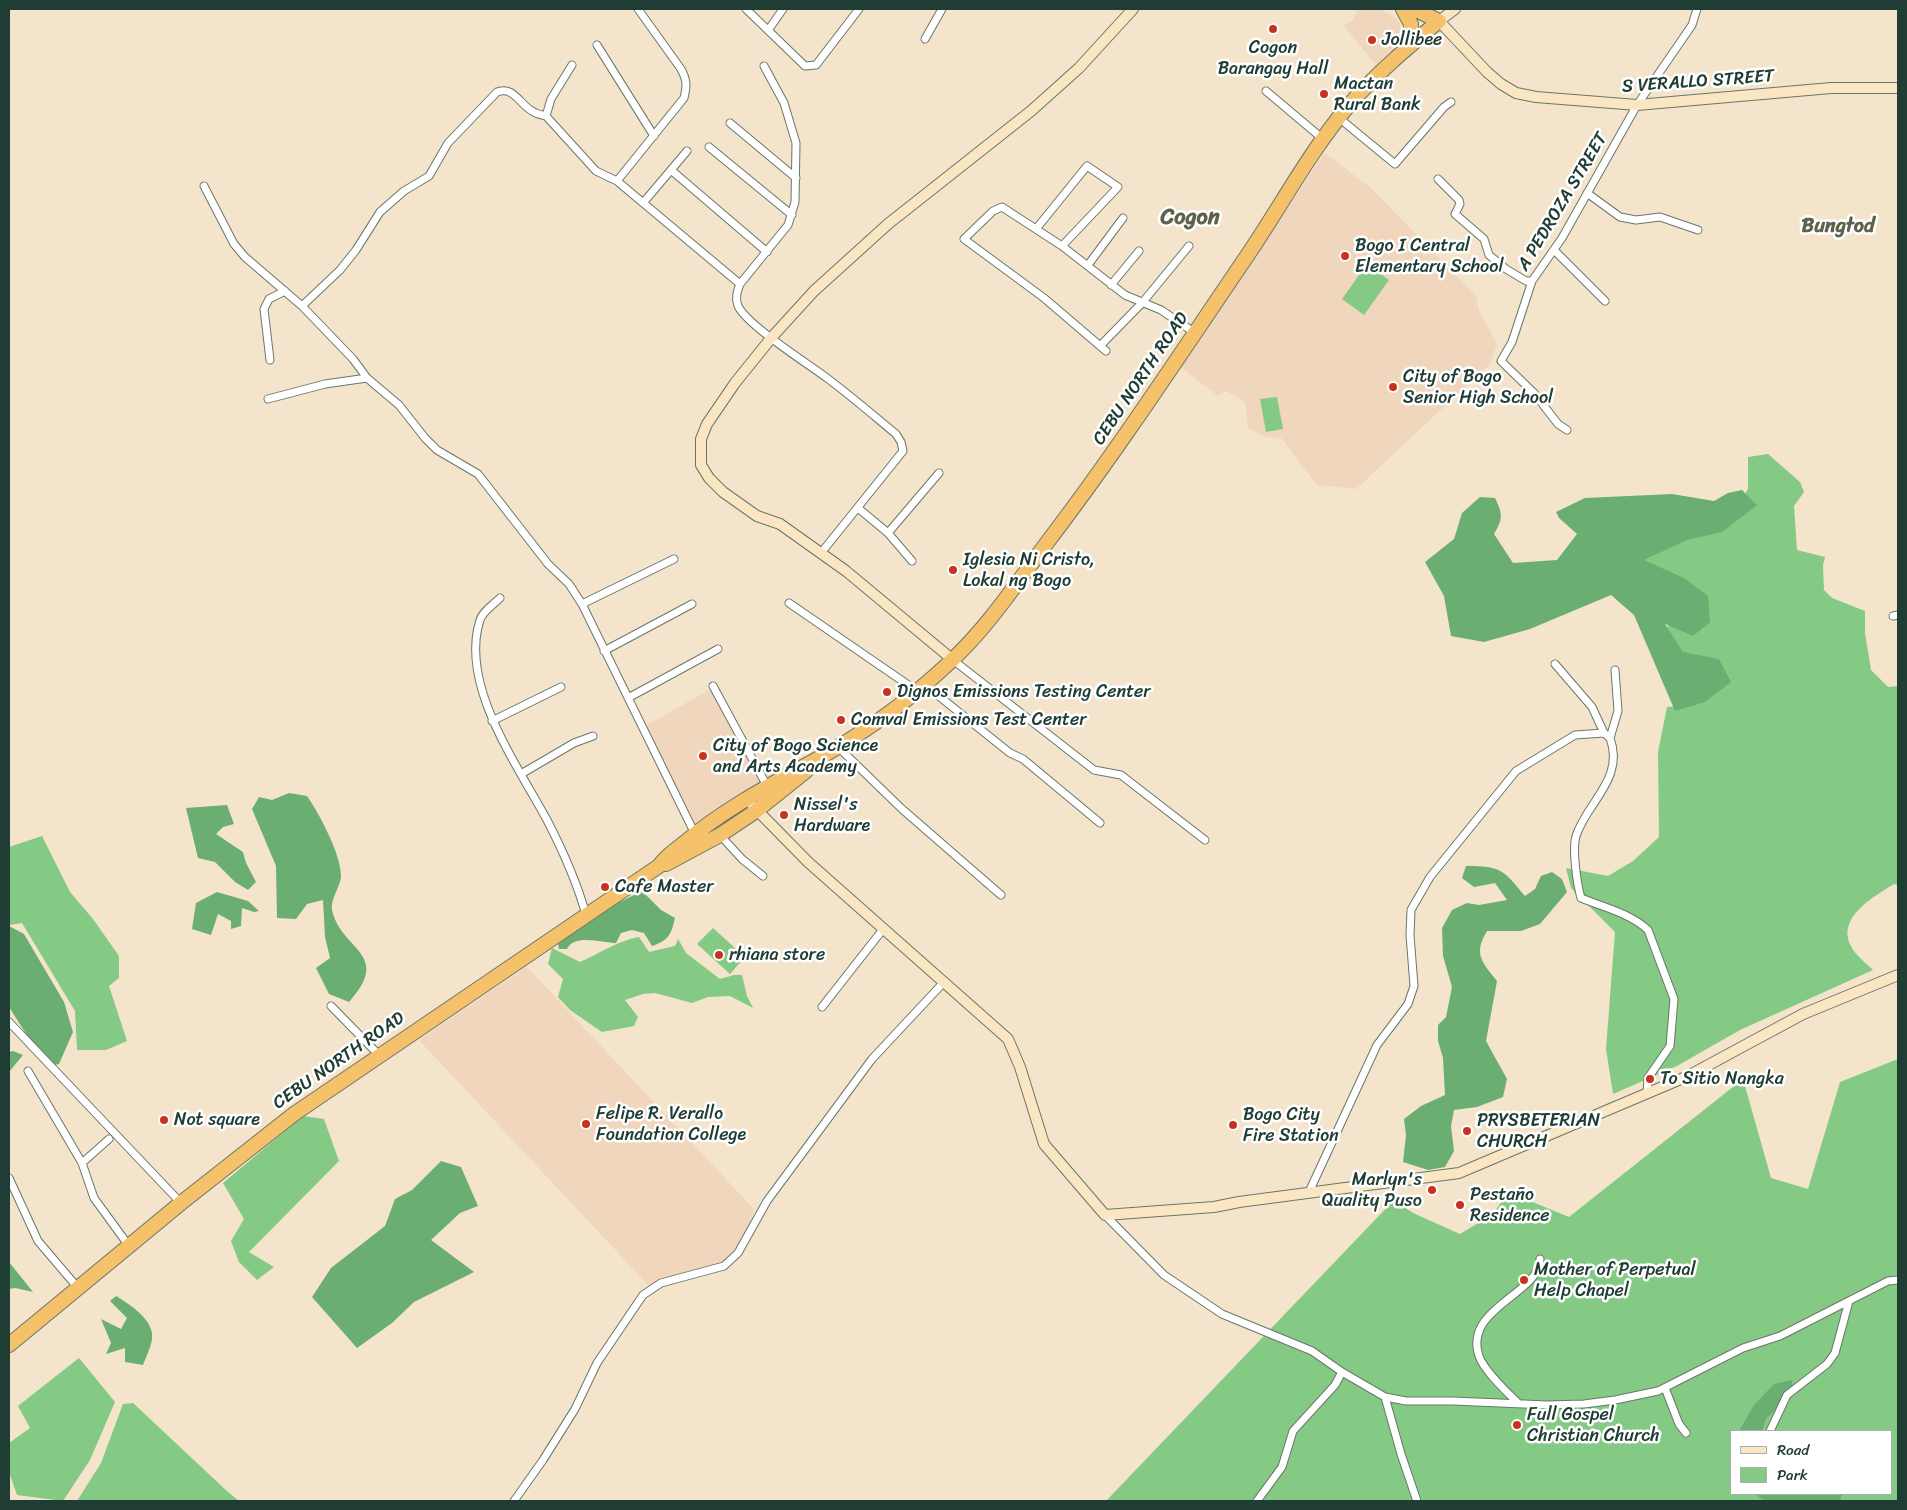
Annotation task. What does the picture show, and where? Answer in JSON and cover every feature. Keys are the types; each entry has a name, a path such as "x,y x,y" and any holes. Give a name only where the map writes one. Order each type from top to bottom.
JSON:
{"highway":[{"path":"1403,9 1411,24 1410,45"},
{"path":"1414,9 1439,22"},
{"name":"CEBU NORTH ROAD","path":"698,839 720,834 756,810 833,749 921,688 953,660 1014,587 1094,481 1339,118 1365,88 1410,45 1439,22"},
{"name":"CEBU NORTH ROAD","path":"9,1345 181,1203 294,1114 658,866 672,863 732,808 748,797 833,749"},
{"path":"732,808 740,821"}],"street":[{"path":"617,181 684,98 687,87 686,77 681,69 638,9"},
{"path":"746,9 769,29 805,66 810,67 816,66 859,9"},
{"path":"769,29 783,9"},
{"path":"925,39 942,9"},
{"path":"1134,9 1072,74 1032,111 888,224 814,291 772,338 736,383 708,424 701,439 701,464 710,478 742,507 757,516 780,524 821,553 953,660 1094,770 1121,774 1204,840"},
{"path":"1439,22 1455,9"},
{"name":"A PEDROZA STREET","path":"1567,430 1558,424 1534,393 1501,361 1512,342 1532,282 1554,250 1637,106 1692,25 1697,9"},
{"name":"S VERALLO STREET","path":"1439,22 1487,72 1516,93 1536,97 1637,106 1831,88 1898,88"},
{"path":"597,45 654,136"},
{"path":"546,116 551,99 572,65"},
{"path":"764,66 784,103 796,143 795,202 792,216 767,252 740,284 736,295 737,305 743,314 772,338 829,380 896,434 901,442 903,451 821,553"},
{"path":"302,306 340,270 356,250 380,212 404,191 429,176 448,143 497,92 502,90 510,91 533,112 546,116 596,171 617,181 740,284"},
{"path":"1266,92 1324,139"},
{"path":"1339,118 1395,164 1444,107 1451,102"},
{"path":"730,123 796,178"},
{"path":"709,147 792,216"},
{"path":"643,203 687,151"},
{"path":"1036,229 1087,166 1118,187 1062,246"},
{"path":"671,170 767,252"},
{"path":"1438,179 1459,200 1460,204 1455,214 1484,239 1489,255 1506,269 1526,281 1532,282"},
{"path":"204,186 234,244 245,258 302,306 338,343 366,378 399,405 437,450 478,474 548,564 570,584 582,604 698,839"},
{"path":"1587,193 1620,217 1636,220 1660,217 1698,230"},
{"path":"1189,246 1142,303 1104,348 1021,280 964,239 993,211 1002,207 1062,246 1111,285 1142,303 1161,310 1195,333"},
{"path":"1088,265 1123,218"},
{"path":"1554,250 1605,301"},
{"path":"1111,285 1139,251"},
{"path":"270,360 264,310 269,299 285,291"},
{"path":"268,399 325,384 366,378"},
{"path":"888,533 939,473"},
{"path":"858,508 888,533 912,561"},
{"path":"582,604 674,558"},
{"path":"500,598 480,618 478,630 476,658 485,701 492,721 548,822 578,884 586,915"},
{"path":"789,602 921,688 1010,753 1023,759 1100,823"},
{"path":"604,651 692,604"},
{"path":"628,698 718,649"},
{"path":"1555,664 1592,707 1607,735 1612,766 1607,784 1576,837 1575,858 1578,889 1581,898 1640,922 1648,930 1674,999 1670,1046 1666,1044 1652,1066 1645,1094"},
{"path":"1607,735 1618,711 1615,670"},
{"path":"713,686 767,786"},
{"path":"492,721 561,687"},
{"path":"1309,1192 1377,1045 1408,1004 1414,986 1410,935 1411,910 1430,877 1516,771 1575,734 1607,735"},
{"path":"521,774 574,743 593,736"},
{"path":"833,749 1001,894"},
{"path":"748,797 756,810 808,862 1008,1039 1020,1066 1044,1144 1105,1215 1151,1263 1187,1292 1222,1314 1312,1351 1342,1372 1385,1397 1406,1401 1518,1404 1584,1404 1615,1400 1665,1388 1716,1360 1743,1348 1780,1336 1888,1281 1898,1280"},
{"path":"720,834 742,858 763,876"},
{"path":"822,1007 884,928"},
{"path":"1105,1215 1214,1207 1309,1192 1459,1173 1688,1076 1803,1014 1898,975"},
{"path":"514,1501 575,1409 597,1363 643,1295 661,1283 724,1266 738,1253 767,1202 872,1059 944,982"},
{"path":"331,1006 379,1055"},
{"path":"9,1022 181,1203"},
{"path":"28,1071 82,1163 94,1198 129,1246"},
{"path":"82,1163 109,1139"},
{"path":"9,1178 38,1241 78,1288"},
{"path":"1518,1404 1479,1356 1478,1334 1487,1318 1538,1272 1540,1259"},
{"path":"1770,1430 1786,1395 1827,1364 1835,1353 1849,1301"},
{"path":"1256,1501 1282,1467 1293,1431 1335,1385 1342,1372"},
{"path":"1665,1388 1679,1424 1686,1433"},
{"path":"1385,1397 1417,1501"}],"shaded area":[{"path":"1357,9 1381,9 1400,24 1399,41 1376,65 1344,26 1353,20"},
{"name":"Bogo I Central Elementary School","path":"1325,153 1372,189 1476,296 1479,310 1497,344 1491,363 1356,489 1317,485 1281,438 1264,437 1248,427 1245,402 1226,391 1218,396 1179,366"},
{"name":"City of Bogo Science and Arts Academy","path":"711,689 762,785 697,826 644,727"},
{"name":"Felipe R. Verallo Foundation College","path":"527,967 754,1209 744,1244 734,1261 650,1287 419,1040"}],"green space":[{"path":"1367,264 1389,280 1364,315 1342,299"},
{"path":"1277,397 1283,429 1266,432 1260,399"},
{"path":"1768,454 1800,482 1804,492 1794,506 1797,550 1825,557 1823,565 1824,590 1832,598 1865,611 1865,633 1871,670 1888,687 1898,686 1898,885 1894,884 1868,901 1853,917 1849,926 1848,936 1851,946 1858,956 1873,970 1740,1030 1677,1066 1613,1094 1606,1049 1615,932 1571,888 1566,868 1608,876 1633,861 1659,837 1658,752 1667,707 1679,706 1683,661 1662,636 1670,623 1633,551 1733,513 1748,489 1748,457"},
{"path":"1742,490 1757,505 1722,532 1687,540 1644,560 1684,578 1708,596 1710,622 1693,636 1665,624 1683,652 1719,659 1731,682 1705,702 1675,711 1634,615 1611,595 1530,629 1484,642 1451,636 1444,596 1425,562 1454,539 1462,513 1480,497 1495,498 1501,516 1494,534 1513,563 1557,560 1577,534 1559,518 1556,512 1585,498 1672,494 1714,501 1728,493"},
{"path":"289,793 307,796 318,813 338,858 341,877 332,902 332,910 337,924 365,962 366,973 361,986 349,1002 329,994 316,968 330,958 325,937 323,900 307,904 296,919 277,918 276,866 252,809 259,797 272,800"},
{"path":"227,805 234,824 223,827 216,834 243,852 246,863 256,882 248,890 235,882 215,862 198,858 186,808"},
{"path":"42,836 70,892 93,919 119,956 119,978 109,986 127,1041 106,1050 77,1050 75,1011 22,923 9,925 9,847"},
{"path":"1466,866 1487,867 1501,871 1512,880 1525,896 1535,889 1541,876 1552,872 1562,879 1567,892 1540,924 1521,931 1487,931 1483,939 1480,952 1481,958 1497,981 1486,1041 1507,1079 1503,1097 1477,1107 1454,1110 1451,1126 1454,1151 1445,1167 1428,1170 1403,1162 1406,1135 1404,1119 1421,1106 1445,1095 1443,1058 1438,1041 1438,1025 1446,1017 1452,987 1443,956 1442,928 1452,910 1467,903 1479,905 1507,900 1495,883 1474,887 1462,878"},
{"path":"642,891 661,910 675,918 672,929 666,939 652,946 644,933 632,930 621,933 616,943 582,940 571,944 567,949 559,949 558,944 563,939 618,903"},
{"path":"217,892 248,901 259,911 254,912 242,908 241,926 231,929 231,921 218,914 211,935 192,929 196,903"},
{"path":"9,926 24,934 64,1002 73,1032 59,1064 51,1066 30,1040 9,1007"},
{"path":"713,928 745,957 730,974 697,944"},
{"path":"639,937 649,952 675,946 678,939 686,953 720,979 742,975 747,996 753,1008 730,996 708,997 692,1003 655,993 643,994 625,1000 638,1017 634,1026 602,1032 570,1010 558,997 563,979 548,964 552,948 580,962 617,944"},
{"path":"13,1051 23,1055 9,1072 9,1052"},
{"path":"1898,1059 1898,1501 1106,1501 1394,1200 1413,1213 1460,1234 1493,1214 1508,1192 1569,1217 1743,1079 1771,1178 1808,1189 1840,1082"},
{"path":"303,1116 324,1119 339,1161 249,1252 274,1267 257,1280 239,1262 231,1241 244,1219 223,1183"},
{"path":"441,1161 461,1167 478,1206 460,1213 431,1240 474,1272 414,1302 392,1323 357,1348 312,1297 331,1268 385,1226 395,1199 412,1190"},
{"path":"9,1262 33,1292 15,1288 9,1289"},
{"path":"116,1296 140,1313 152,1332 150,1349 143,1365 125,1362 125,1348 106,1354 111,1343 101,1319 121,1329 127,1318 110,1301"},
{"path":"79,1358 115,1402 90,1460 63,1501 17,1495 9,1472 9,1443 30,1428 18,1406"},
{"path":"1792,1380 1792,1393 1766,1419 1762,1430 1740,1430 1754,1405 1774,1384"},
{"path":"133,1403 239,1501 77,1501 101,1463 123,1404"},
{"path":"1756,1495 1842,1495 1840,1501 1765,1501"}],"place":[{"name":"Cogon Barangay Hall","path":"1273,29"},
{"name":"Jollibee","path":"1372,40"},
{"name":"Mactan Rural Bank","path":"1324,94"},
{"name":"Bogo I Central Elementary School","path":"1345,256"},
{"name":"City of Bogo Senior High School","path":"1393,387"},
{"name":"Iglesia Ni Cristo, Lokal ng Bogo","path":"953,570"},
{"name":"Dignos Emissions Testing Center","path":"887,692"},
{"name":"Comval Emissions Test Center","path":"841,720"},
{"name":"City of Bogo Science and Arts Academy","path":"703,756"},
{"name":"Nissel's Hardware","path":"784,815"},
{"name":"Cafe Master","path":"605,887"},
{"name":"rhiana store","path":"719,955"},
{"name":"To Sitio Nangka","path":"1650,1079"},
{"name":"Not square","path":"164,1120"},
{"name":"Felipe R. Verallo Foundation College","path":"586,1124"},
{"name":"Bogo City Fire Station","path":"1233,1125"},
{"name":"PRYSBETERIAN CHURCH","path":"1467,1131"},
{"name":"Marlyn's Quality Puso","path":"1432,1190"},
{"name":"Pestaño Residence","path":"1460,1205"},
{"name":"Mother of Perpetual Help Chapel","path":"1524,1280"},
{"name":"Full Gospel Christian Church","path":"1517,1425"}],"district":[{"name":"Cogon","path":"1190,218"},
{"name":"Bungtod","path":"1838,227"}]}
